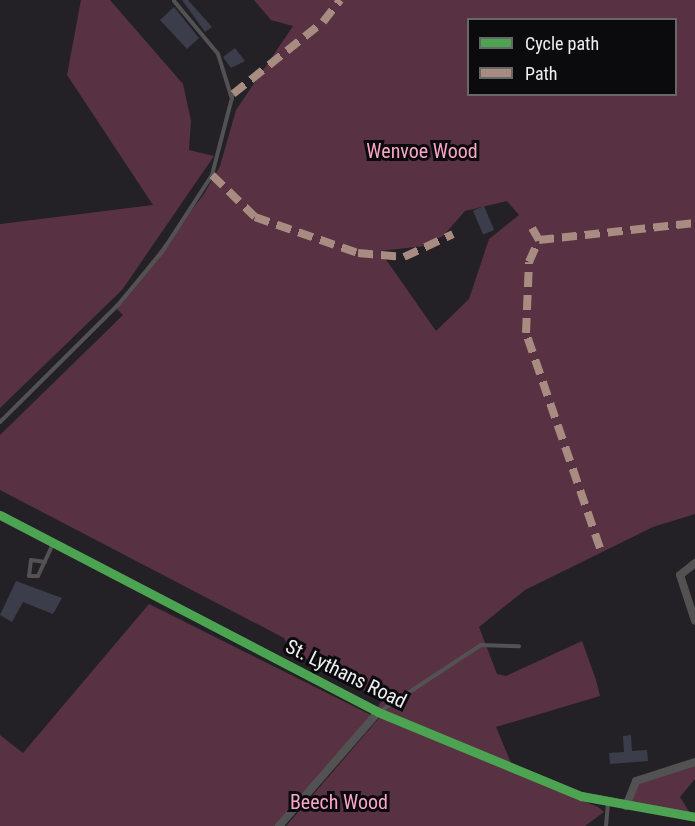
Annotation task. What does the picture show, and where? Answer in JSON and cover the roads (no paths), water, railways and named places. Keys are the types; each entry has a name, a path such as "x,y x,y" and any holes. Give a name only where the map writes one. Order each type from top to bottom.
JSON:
{"street":[{"name":"St. Lythans Road","path":"0,515 378,712 608,804 695,817"},
{"path":"695,562 681,575 695,621"},
{"path":"279,826 378,712"},
{"path":"626,806 636,782 695,762"}],"lane":[{"path":"174,1 218,54 232,100"},
{"path":"0,422 117,306 162,252 212,175 233,94"},
{"path":"45,562 31,560 29,576 38,576 45,562 54,544"},
{"path":"378,712 481,645 519,646"},
{"path":"606,826 608,804"}],"park label":[{"name":"Wenvoe Wood","path":"422,151"},
{"name":"Beech Wood","path":"339,802"}]}
